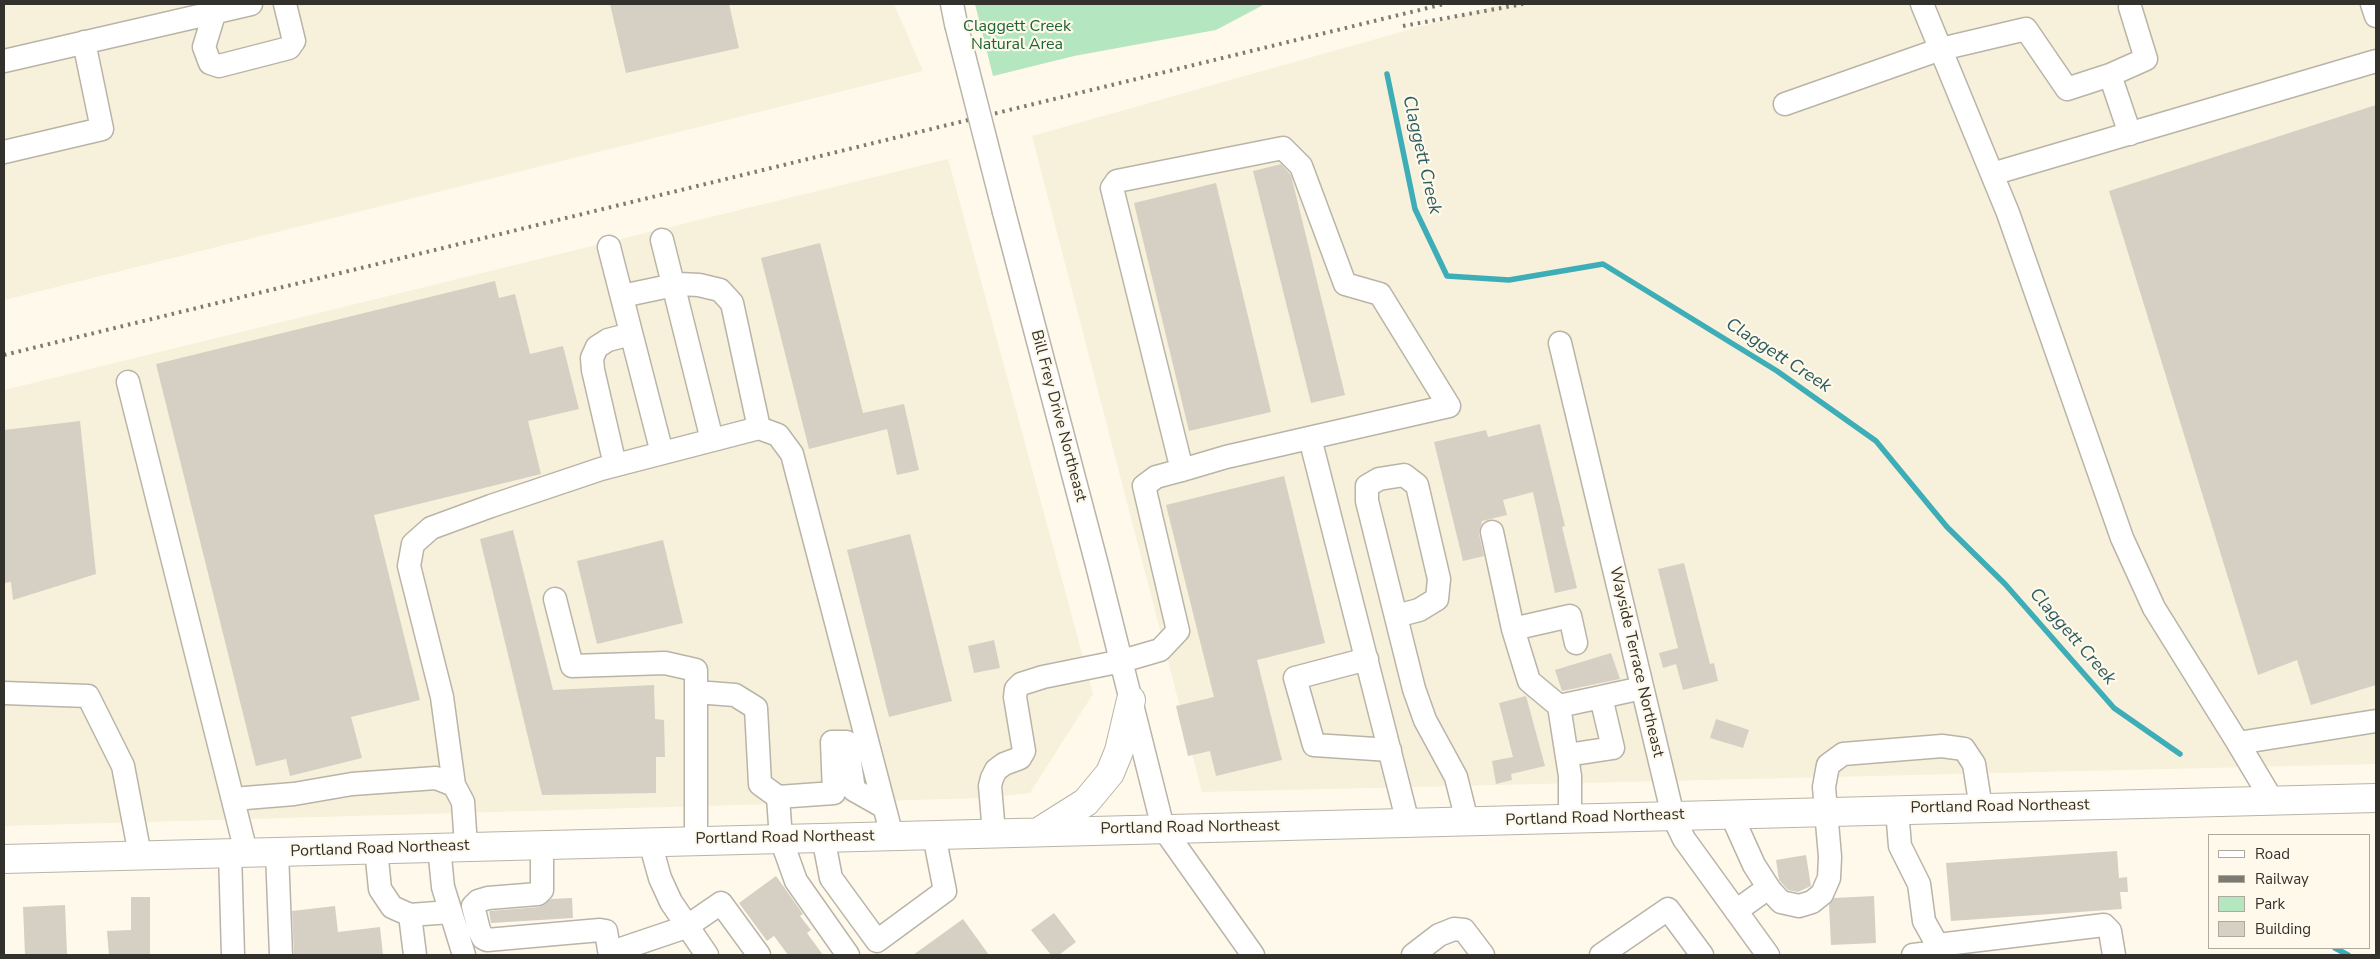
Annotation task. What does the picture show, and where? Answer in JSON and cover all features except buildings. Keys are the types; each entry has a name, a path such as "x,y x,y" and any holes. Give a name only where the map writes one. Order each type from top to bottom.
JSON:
{"main road":[{"path":"1040,832 1086,802 1110,773 1119,751 1131,700"},
{"name":"Portland Road Northeast","path":"4,859 2376,798"}],"street":[{"path":"4,62 207,10 251,4"},
{"path":"207,10 204,47 210,62 219,66 289,48 294,41 285,4"},
{"path":"1922,4 2008,213 2122,538 2154,608 2272,800"},
{"path":"2372,4 2376,16"},
{"path":"1785,104 1941,49 2026,30 2066,88 2110,75 2146,59 2130,7"},
{"name":"Bill Frey Drive Northeast","path":"954,14 1122,662 1163,828"},
{"path":"4,152 102,129 84,42"},
{"path":"1992,174 2376,61"},
{"path":"2110,75 2130,134"},
{"path":"994,833 990,786 992,778 996,770 1004,764 1020,758 1024,751 1016,690 1021,684 1032,679 1122,662 1160,650 1178,631 1144,486 1156,477 1182,470 1449,406 1380,294 1345,284 1301,166 1282,148 1117,181 1112,188 1182,470"},
{"path":"662,240 712,440"},
{"path":"609,247 662,453"},
{"path":"622,296 672,286 699,285 720,290 732,303 759,428"},
{"path":"616,465 593,370 592,358 597,347 602,344 632,334"},
{"name":"Wayside Terrace Northeast","path":"1560,343 1673,816 1684,839 1768,955"},
{"path":"128,382 233,799 238,853 233,955"},
{"path":"466,846 463,802 454,785 442,696 410,566 413,544 432,528 491,506 616,465 759,428 778,435 792,454 892,836"},
{"path":"1310,438 1408,823"},
{"path":"1396,616 1420,610 1437,599 1439,579 1417,485 1404,475 1379,479 1367,486 1367,501 1414,688 1425,720 1456,777 1467,821"},
{"path":"1492,532 1514,629 1529,681 1559,706 1570,776 1570,818"},
{"path":"555,599 572,666 665,663 696,670 696,841"},
{"path":"1514,629 1570,616 1576,643"},
{"path":"1367,659 1295,678 1314,745 1390,750"},
{"path":"1559,706 1642,688"},
{"path":"696,692 735,696 756,708 760,784 778,797 834,793 832,742 847,742 854,790 884,807"},
{"path":"4,693 88,696 123,766 140,856"},
{"path":"1567,755 1613,748 1601,697"},
{"path":"2238,743 2376,722"},
{"path":"1731,814 1754,864 1768,888 1781,902 1799,906 1812,902 1822,894 1826,886 1830,857 1824,787 1828,765 1843,754 1942,746 1964,749 1974,764 1981,808"},
{"path":"233,799 294,794 352,784 436,778 454,785"},
{"path":"778,797 781,839 796,882 848,955"},
{"path":"1897,810 1900,846 1920,884 1924,921 1939,948"},
{"path":"1163,828 1253,955"},
{"path":"823,837 831,878 877,941 946,891 934,834"},
{"path":"650,842 660,878 679,917 707,955"},
{"path":"542,846 542,890 538,894 488,898 473,906 478,930 483,938 487,940 600,930 606,931 609,950 612,952 686,927 721,903 759,955"},
{"path":"439,847 443,887 464,955"},
{"path":"376,849 380,889 392,907 410,915 453,921 478,930"},
{"path":"277,852 281,955"},
{"path":"1736,911 1768,888"},
{"path":"1601,955 1668,909 1702,955"},
{"path":"410,915 415,955"},
{"path":"1913,955 1930,953 1946,944 2028,936 2104,925 2110,931 2114,955"},
{"path":"1413,955 1439,935 1454,929 1464,930 1483,955"}],"shaded area":[{"path":"4,4 894,4 923,71 4,300"},
{"path":"1500,4 2376,4 2376,764 1202,792 1032,136"},
{"path":"948,159 1093,694 1030,793 983,798 4,826 4,390"}],"green space":[{"name":"Claggett Creek Natural Area","path":"975,4 1265,4 1216,30 1074,56 993,76"}],"waterway":[{"name":"Claggett Creek","path":"1387,74 1415,209 1447,276 1509,280 1603,264 1777,371 1876,441 1947,527 2005,584 2114,708 2180,754"},
{"name":"Claggett Creek","path":"2337,949 2348,955"}],"railway":[{"path":"4,355 1444,4"},
{"path":"1403,26 1523,4"}]}
